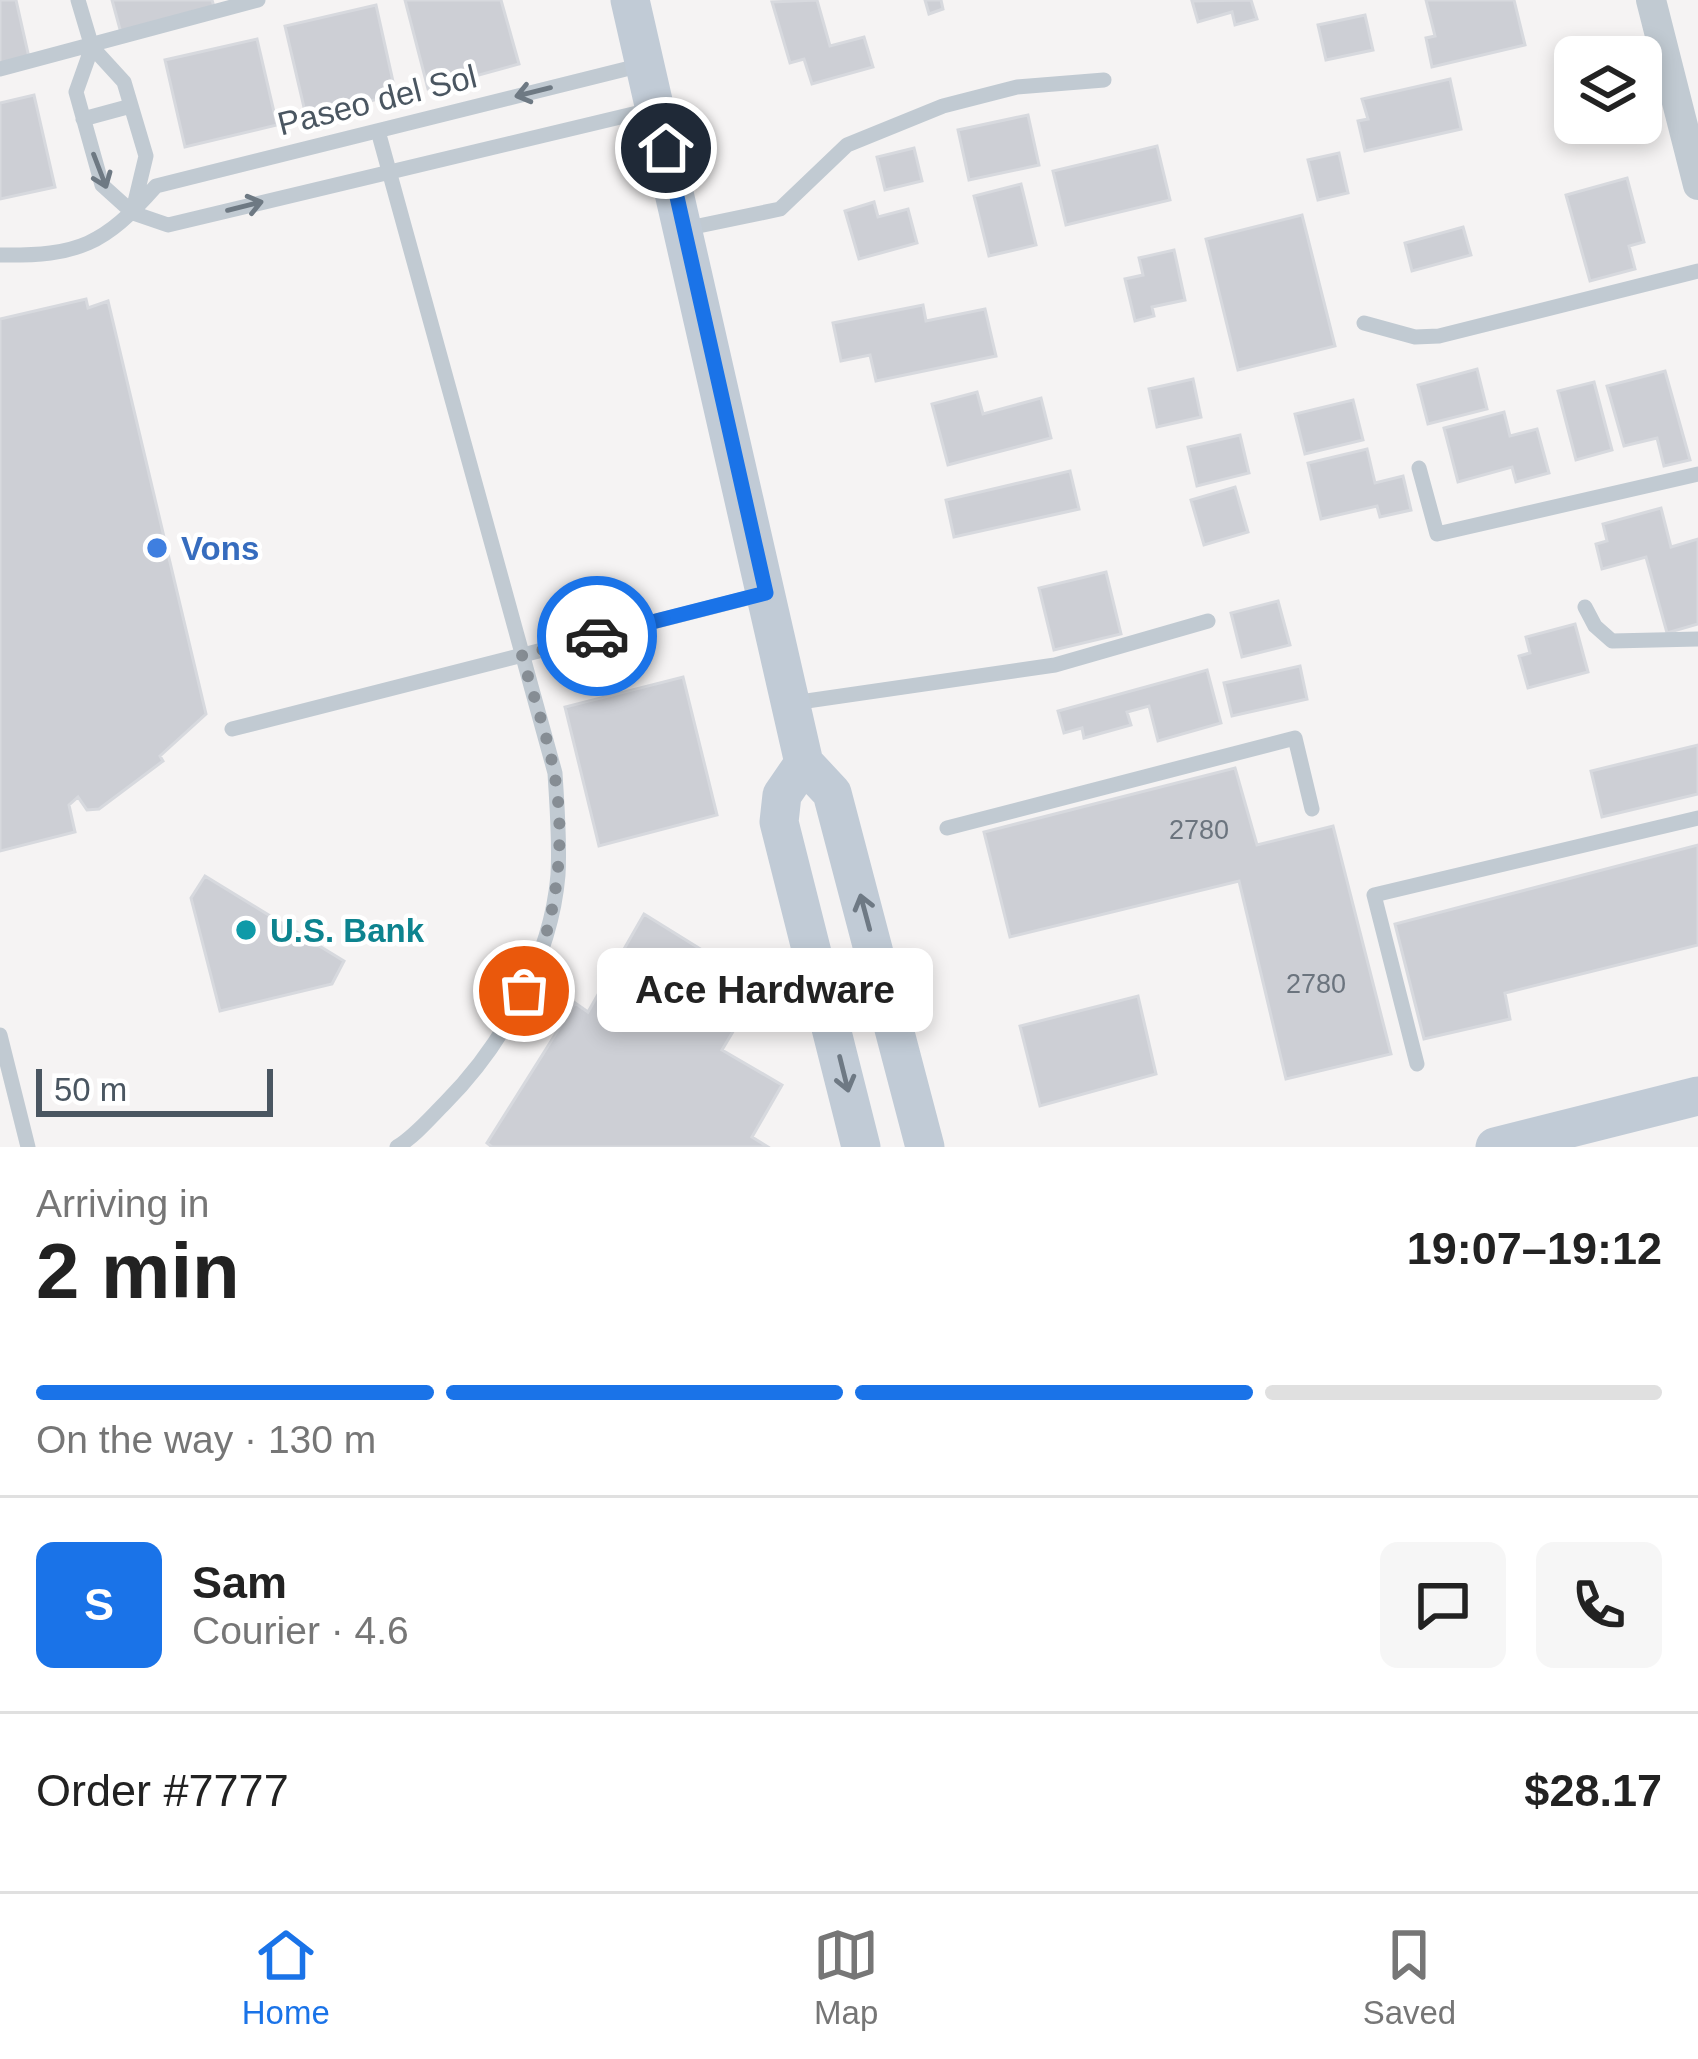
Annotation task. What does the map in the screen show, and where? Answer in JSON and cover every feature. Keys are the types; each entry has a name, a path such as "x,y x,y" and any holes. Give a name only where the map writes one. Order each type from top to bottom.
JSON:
{"main road":[{"path":"630,0 804,763 832,793 926,1147"},
{"path":"804,763 782,795 779,822 861,1147"},
{"path":"1495,1147 1698,1096"}],"street":[{"path":"1652,0 1698,185"}],"lane":[{"path":"78,0 92,46 124,82 146,156 133,213"},
{"path":"0,69 258,0"},
{"path":"92,46 76,92 102,185 133,213 168,225 657,108"},
{"name":"Paseo del Sol","path":"0,255 50,254 98,242 156,186 646,64"},
{"path":"684,229 780,209 847,145 943,106 1016,87 1104,80"},
{"path":"83,119 131,106"},
{"path":"378,130 555,773 558,825 557,879 535,970 496,1044 460,1088 397,1147"},
{"path":"1364,322 1415,338 1439,336 1698,271"},
{"path":"1419,468 1437,534 1698,474"},
{"path":"232,729 766,593"},
{"path":"1585,607 1594,626 1612,641 1698,640"},
{"path":"790,703 1055,665 1208,621"},
{"path":"947,828 1295,738 1312,809"},
{"path":"1417,1064 1375,895 1698,818"},
{"path":"0,1035 28,1147"}],"building":[{"path":"0,0 16,0 30,62 0,68"},
{"path":"112,0 212,0 215,10 121,33"},
{"path":"405,0 501,0 519,64 428,89"},
{"path":"817,0 830,46 864,37 873,67 812,84 804,59 790,63 772,2"},
{"path":"925,0 941,0 943,9 929,14"},
{"path":"1251,0 1257,19 1235,25 1232,12 1198,22 1192,1"},
{"path":"1426,0 1514,0 1525,45 1432,67 1426,38 1435,36"},
{"path":"376,5 396,95 306,116 285,26"},
{"path":"1365,15 1373,50 1326,60 1318,25"},
{"path":"257,39 277,125 185,147 165,60"},
{"path":"1450,79 1461,129 1365,151 1358,121 1368,119 1362,99"},
{"path":"34,95 55,187 0,199 0,103"},
{"path":"1028,115 1039,165 969,180 958,130"},
{"path":"1157,146 1170,200 1066,225 1053,171"},
{"path":"914,148 922,181 885,190 877,157"},
{"path":"1339,153 1348,193 1318,200 1308,160"},
{"path":"1627,178 1644,242 1629,246 1635,269 1590,281 1566,195"},
{"path":"1021,184 1036,245 989,256 974,196"},
{"path":"874,202 878,217 908,209 917,243 859,259 845,211"},
{"path":"1302,215 1335,346 1238,370 1206,239"},
{"path":"1463,227 1471,255 1412,271 1405,243"},
{"path":"1174,250 1185,300 1152,307 1154,316 1135,321 1125,279 1143,275 1139,258"},
{"path":"86,299 88,308 108,301 206,714 160,756 163,761 99,809 87,810 78,797 69,805 75,832 0,851 0,319"},
{"path":"923,305 926,321 985,309 996,356 876,381 870,355 841,361 833,323"},
{"path":"1477,369 1487,409 1428,424 1418,385"},
{"path":"1665,371 1690,460 1664,466 1657,438 1624,446 1607,386"},
{"path":"1193,379 1201,417 1157,427 1149,389"},
{"path":"1594,382 1612,450 1576,460 1558,391"},
{"path":"977,392 983,414 1041,398 1051,438 948,465 932,404"},
{"path":"1353,400 1363,440 1305,454 1295,414"},
{"path":"1504,412 1510,436 1537,429 1549,473 1516,482 1512,467 1458,482 1444,428"},
{"path":"1240,435 1249,473 1197,486 1188,447"},
{"path":"1367,449 1375,483 1403,476 1411,510 1380,517 1377,506 1321,519 1308,463"},
{"path":"1070,471 1079,509 954,537 946,500"},
{"path":"1235,487 1248,532 1204,545 1191,500"},
{"path":"1661,508 1671,547 1698,539 1698,624 1667,633 1646,557 1602,569 1596,544 1607,541 1603,524"},
{"path":"1106,572 1121,634 1054,650 1039,588"},
{"path":"1278,601 1290,645 1242,657 1231,613"},
{"path":"1575,624 1588,672 1528,688 1519,656 1530,653 1526,637"},
{"path":"1300,666 1307,699 1232,716 1224,683"},
{"path":"1207,670 1221,723 1158,741 1149,706 1127,712 1131,725 1084,738 1082,728 1064,733 1058,711"},
{"path":"683,677 717,815 599,846 565,707"},
{"path":"1698,745 1698,794 1602,817 1591,771"},
{"path":"1235,768 1257,845 1333,826 1391,1054 1286,1079 1239,881 1010,937 984,832"},
{"path":"1698,845 1698,945 1505,993 1510,1019 1424,1039 1395,924"},
{"name":"U.S. Bank","path":"205,876 344,961 332,984 220,1011 191,898"},
{"path":"644,914 760,986 722,1050 782,1085 752,1137 768,1147 492,1147 487,1143 575,1003 588,1012"},
{"path":"1138,996 1156,1074 1040,1106 1020,1026"}],"way so far":[{"path":"524,991 535,970 557,879 558,825 555,773 522,655 597,636"}],"place":[{"name":"Vons","path":"157,548"},
{"name":"U.S. Bank","path":"246,930"},
{"name":"Ace Hardware","path":"524,991"}],"route":[{"path":"597,636 766,593 666,148"}]}
